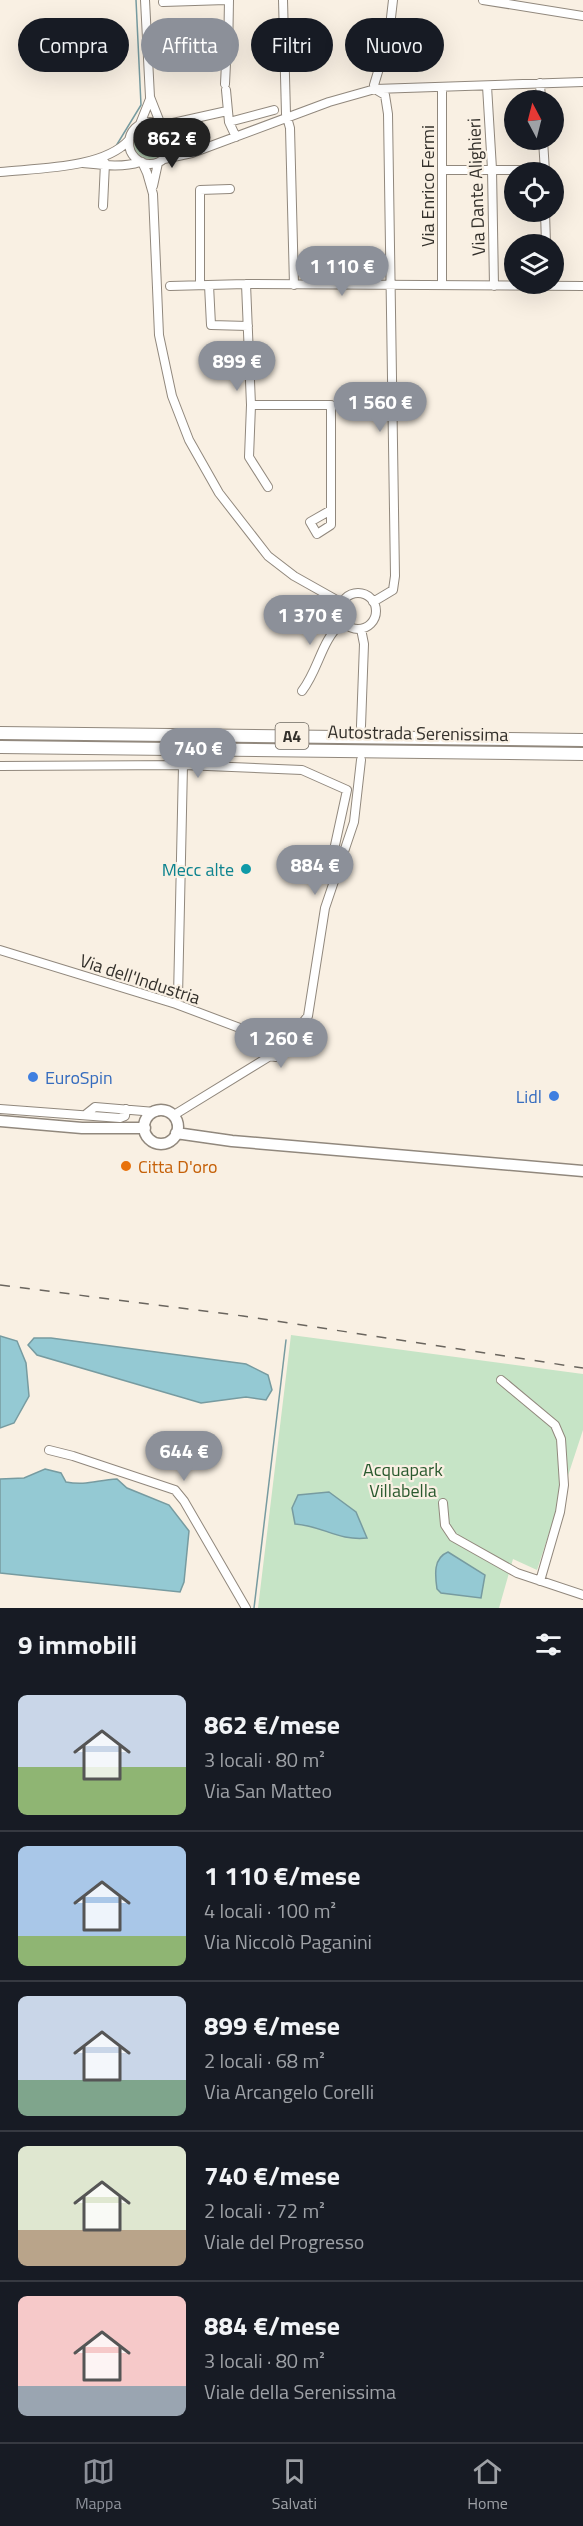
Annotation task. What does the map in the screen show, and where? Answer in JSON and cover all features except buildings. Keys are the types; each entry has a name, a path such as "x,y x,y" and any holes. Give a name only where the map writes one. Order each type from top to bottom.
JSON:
{"highway":[{"name":"Autostrada Serenissima","path":"0,733 583,740"},
{"name":"Autostrada Serenissima","path":"0,747 583,754"}],"main road":[{"path":"163,1110 174,1116 177,1122 176,1133 168,1142 160,1143 150,1139 145,1128 147,1118 154,1112 163,1110"},
{"path":"0,1121 82,1128 145,1128"},
{"path":"176,1133 232,1141 583,1171"}],"street":[{"path":"144,0 150,98 161,125"},
{"path":"164,2 227,0 227,111 236,137"},
{"path":"283,0 285,114 290,128 294,285"},
{"path":"375,89 375,81 389,35 393,0"},
{"path":"483,0 583,16"},
{"path":"78,163 105,165 161,161 192,153 208,145 236,137 329,102 375,89 583,82"},
{"path":"540,83 540,90"},
{"name":"Via Dante Alighieri","path":"487,86 492,169 494,286"},
{"name":"Via Enrico Fermi","path":"442,87 442,285"},
{"path":"373,602 384,597 395,584 388,114 385,95 375,89"},
{"path":"0,172 78,163 121,149 129,140 133,130 140,124 150,98"},
{"path":"229,122 274,110"},
{"path":"174,123 227,111"},
{"path":"140,124 151,122 161,125 183,145 208,145"},
{"path":"153,194 161,161 171,146 169,132"},
{"path":"129,140 131,153 141,162 147,173 153,194 159,335 172,396 189,440 219,493 268,556 294,576 342,603"},
{"path":"103,206 105,156"},
{"path":"443,170 504,169"},
{"path":"200,285 200,190 230,189"},
{"path":"246,284 250,405 249,457 267,487"},
{"path":"170,286 246,284 504,286"},
{"path":"209,285 211,325 248,326"},
{"path":"564,285 583,286"},
{"path":"250,405 331,405 331,510"},
{"path":"351,595 369,597 373,602 376,613 374,618 362,629 351,628 343,621 340,615 342,603 351,595"},
{"path":"302,691 310,680 328,636 343,621"},
{"path":"361,726 364,644 362,629"},
{"path":"174,1116 270,1056 276,1057 288,1049 290,1040 308,1016 325,908 354,822 361,760"},
{"path":"0,766 183,765 302,770 347,790 332,859"},
{"path":"176,1004 183,765"},
{"name":"Via dell'Industria","path":"0,950 176,1004 261,1036 268,1043"},
{"path":"270,1056 266,1049 268,1043 282,1036 290,1040"},
{"path":"0,1109 120,1118 125,1116 126,1109 154,1112"},
{"path":"501,1380 555,1425 561,1439 560,1512 540,1581"},
{"path":"49,1450 175,1490 184,1501 246,1608"},
{"path":"443,1503 445,1525 453,1537 517,1573 583,1594"}],"green space":[{"path":"150,127 161,132 166,143 161,154 150,159 139,154 134,143 139,132"},
{"name":"Acquapark Villabella","path":"291,1335 583,1374 583,1430 537,1570 513,1559 499,1608 258,1608"}],"water":[{"path":"0,1336 17,1341 26,1363 29,1396 14,1423 0,1428"},
{"path":"34,1338 51,1338 246,1364 268,1375 272,1390 266,1400 246,1397 201,1403 37,1355 28,1345"},
{"path":"45,1469 61,1473 66,1482 73,1483 117,1479 127,1488 169,1505 189,1531 184,1582 180,1592 0,1573 0,1479 24,1478"},
{"path":"329,1492 356,1512 367,1538 347,1537 295,1524 292,1508 298,1495"},
{"path":"448,1552 485,1575 481,1598 441,1593 437,1589 437,1563"}],"waterway":[{"path":"116,146 141,105 136,0"},
{"path":"254,1608 286,1340"}],"railway":[{"path":"0,1285 243,1316 583,1368"}],"place":[{"name":"Mecc alte","path":"246,869"},
{"name":"EuroSpin","path":"33,1077"},
{"name":"Lidl","path":"554,1096"},
{"name":"Citta D'oro","path":"126,1166"}]}
